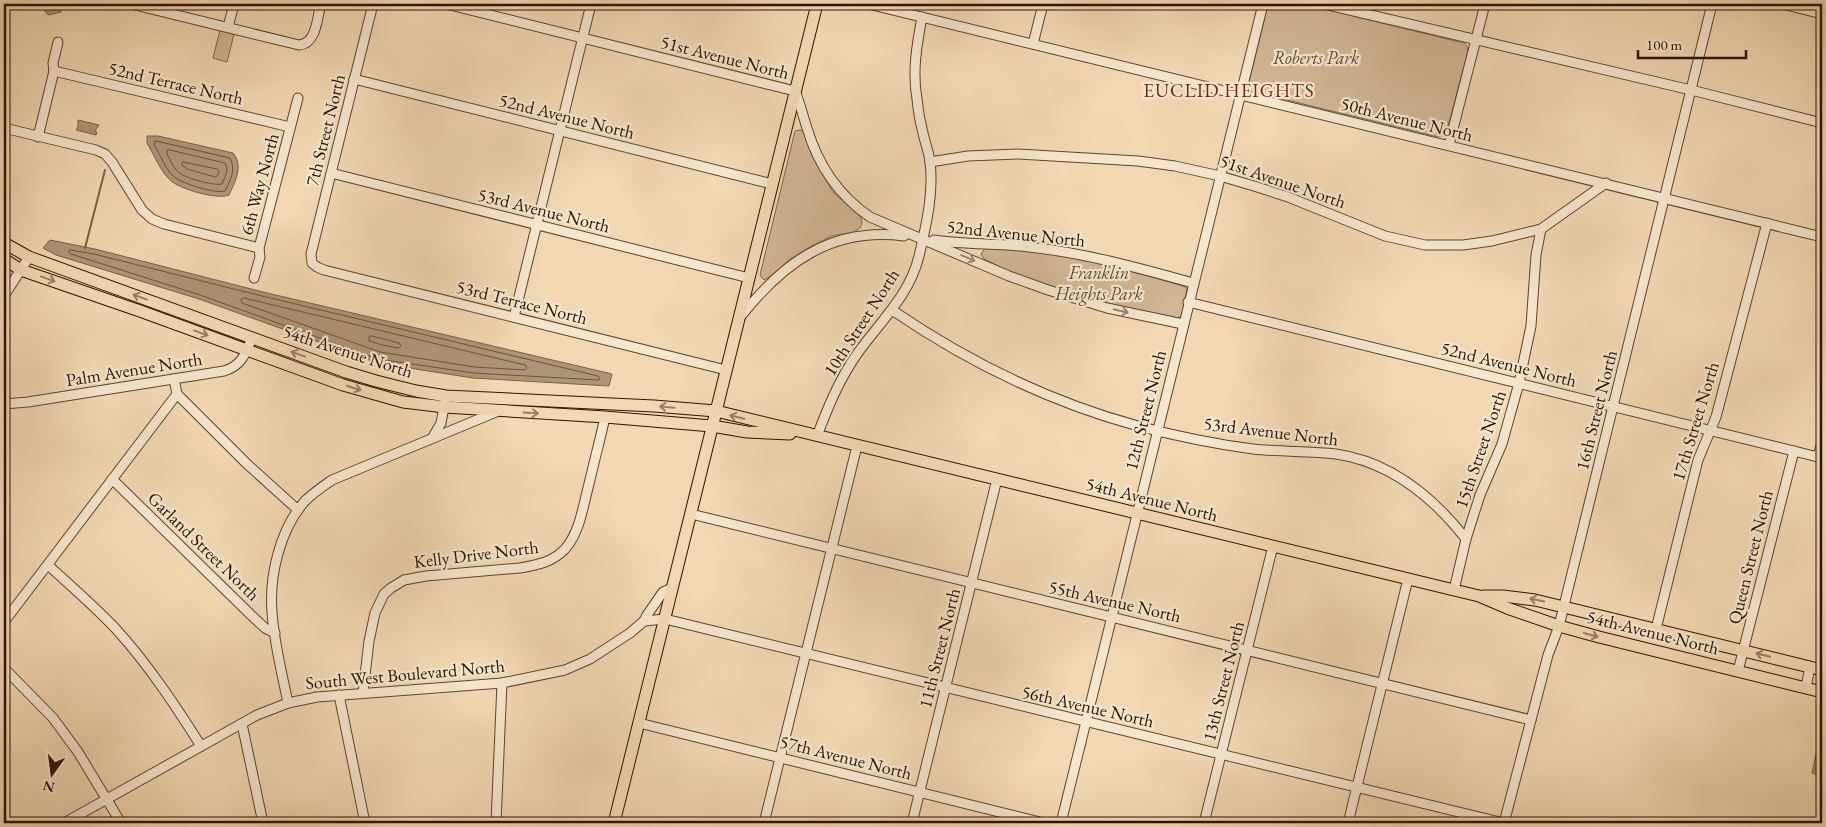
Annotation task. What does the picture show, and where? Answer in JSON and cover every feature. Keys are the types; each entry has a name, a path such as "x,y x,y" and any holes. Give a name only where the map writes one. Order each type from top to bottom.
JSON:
{"main road":[{"path":"614,823 817,4"},
{"name":"54th Avenue North","path":"4,243 29,257 252,338 376,381 446,402 496,412 605,417 712,426 747,432 817,436"},
{"name":"54th Avenue North","path":"4,259 21,270 378,396 403,402 654,406 716,411 1479,596 1559,626 1822,692"},
{"name":"54th Avenue North","path":"1479,596 1503,596 1535,600 1822,670"}],"street":[{"path":"131,4 292,43 303,44 307,43 312,37 321,4"},
{"path":"228,27 234,4"},
{"name":"7th Street North","path":"312,263 311,254 373,4"},
{"name":"51st Avenue North","path":"446,4 795,91 815,150 831,180 840,192 870,217 905,233 923,238"},
{"path":"514,317 591,4"},
{"name":"50th Avenue North","path":"868,4 1822,236"},
{"path":"1033,44 1043,4"},
{"name":"12th Street North","path":"1061,823 1263,4"},
{"path":"1324,4 1691,90 1822,123"},
{"path":"1449,145 1485,4"},
{"name":"16th Street North","path":"1504,823 1548,656 1564,607 1712,4"},
{"path":"1782,4 1822,14"},
{"name":"10th Street North","path":"817,436 845,372 858,352 892,310 907,286 919,259 928,214 931,185 930,162 916,88 916,47 922,17"},
{"path":"38,136 54,71 53,63 58,42"},
{"name":"52nd Terrace North","path":"54,71 290,128"},
{"name":"52nd Avenue North","path":"354,79 772,184"},
{"name":"6th Way North","path":"254,278 260,256 259,248 298,98"},
{"path":"4,128 96,150 105,154 142,210 157,222 259,248"},
{"name":"51st Avenue North","path":"930,162 968,156 1018,154 1156,163 1220,176 1288,197 1385,236 1425,245 1463,245 1492,241 1541,229 1606,183"},
{"name":"53rd Avenue North","path":"331,173 749,278"},
{"name":"17th Street North","path":"1656,629 1698,460 1716,417 1767,223"},
{"name":"15th Street North","path":"1454,590 1466,539 1480,495 1502,444 1519,383 1530,326 1536,255 1541,229"},
{"name":"52nd Avenue North","path":"739,318 779,274 815,250 840,240 869,234 888,234 1065,252 1132,266 1193,283"},
{"name":"52nd Avenue North","path":"923,238 1009,276 1058,293 1108,308 1183,324"},
{"path":"4,296 29,257"},
{"name":"53rd Terrace North","path":"312,263 324,270 726,370"},
{"name":"52nd Avenue North","path":"1188,302 1820,458"},
{"name":"53rd Avenue North","path":"892,310 946,346 1014,380 1094,413 1192,438 1254,449 1336,454 1374,464 1407,482 1436,505 1466,539"},
{"name":"Palm Avenue North","path":"4,404 28,402 232,369 244,358 252,338"},
{"path":"174,379 177,394 247,464 298,510"},
{"path":"5,618 48,565 177,394"},
{"path":"433,437 440,423 446,402"},
{"path":"288,703 271,611 276,562 286,531 298,510 315,492 332,480 496,412"},
{"name":"Kelly Drive North","path":"363,693 369,641 375,613 384,594 391,588 404,580 426,576 533,566 547,562 565,549 575,534 582,512 605,417"},
{"path":"1820,458 1822,442"},
{"path":"764,823 857,446"},
{"name":"Queen Street North","path":"1738,671 1794,451"},
{"name":"Garland Street North","path":"112,479 251,615 265,628 274,633"},
{"name":"11th Street North","path":"912,823 997,480"},
{"name":"55th Avenue North","path":"691,514 1531,720"},
{"name":"13th Street North","path":"1204,823 1273,546"},
{"path":"48,565 116,629 160,684 201,746"},
{"path":"1348,823 1408,579"},
{"name":"South West Boulevard North","path":"64,823 271,708 288,703 339,695 502,683 565,670 611,647 644,621 663,592 672,588"},
{"path":"644,621 665,620"},
{"name":"56th Avenue North","path":"665,620 1504,823"},
{"path":"1806,687 1810,667"},
{"path":"4,668 53,718 78,752 107,798 120,823"},
{"path":"496,823 502,683"},
{"path":"339,695 365,823"},
{"name":"57th Avenue North","path":"639,723 1044,823"},
{"path":"242,724 263,823"}],"green space":[{"name":"Roberts Park","path":"1268,4 1303,4 1464,43 1468,51 1446,134 1438,137 1250,91 1248,87 1249,82"},
{"path":"220,30 234,34 227,62 213,58"},
{"path":"795,131 803,131 816,163 833,192 858,214 862,224 854,232 833,236 806,249 764,280 760,275"},
{"name":"Franklin Heights Park","path":"985,248 1035,251 1060,255 1110,266 1183,286 1187,288 1182,315 1175,318 1096,301 1019,276 984,259 981,254"}],"water":[{"path":"40,4 60,4 61,12 48,15"},
{"path":"78,120 99,125 95,131 97,132 96,135 76,130"},
{"path":"147,136 158,136 233,153 238,163 238,169 229,195 207,195 181,187 170,180 160,167 147,143"},
{"path":"50,240 95,249 263,292 612,374 609,386 473,378 377,363 199,299 56,255 43,248"},
{"path":"1816,754 1822,756 1822,776 1812,773"}],"waterway":[{"path":"85,248 105,170"}],"district":[{"name":"EUCLID HEIGHTS","path":"1229,90"}]}
